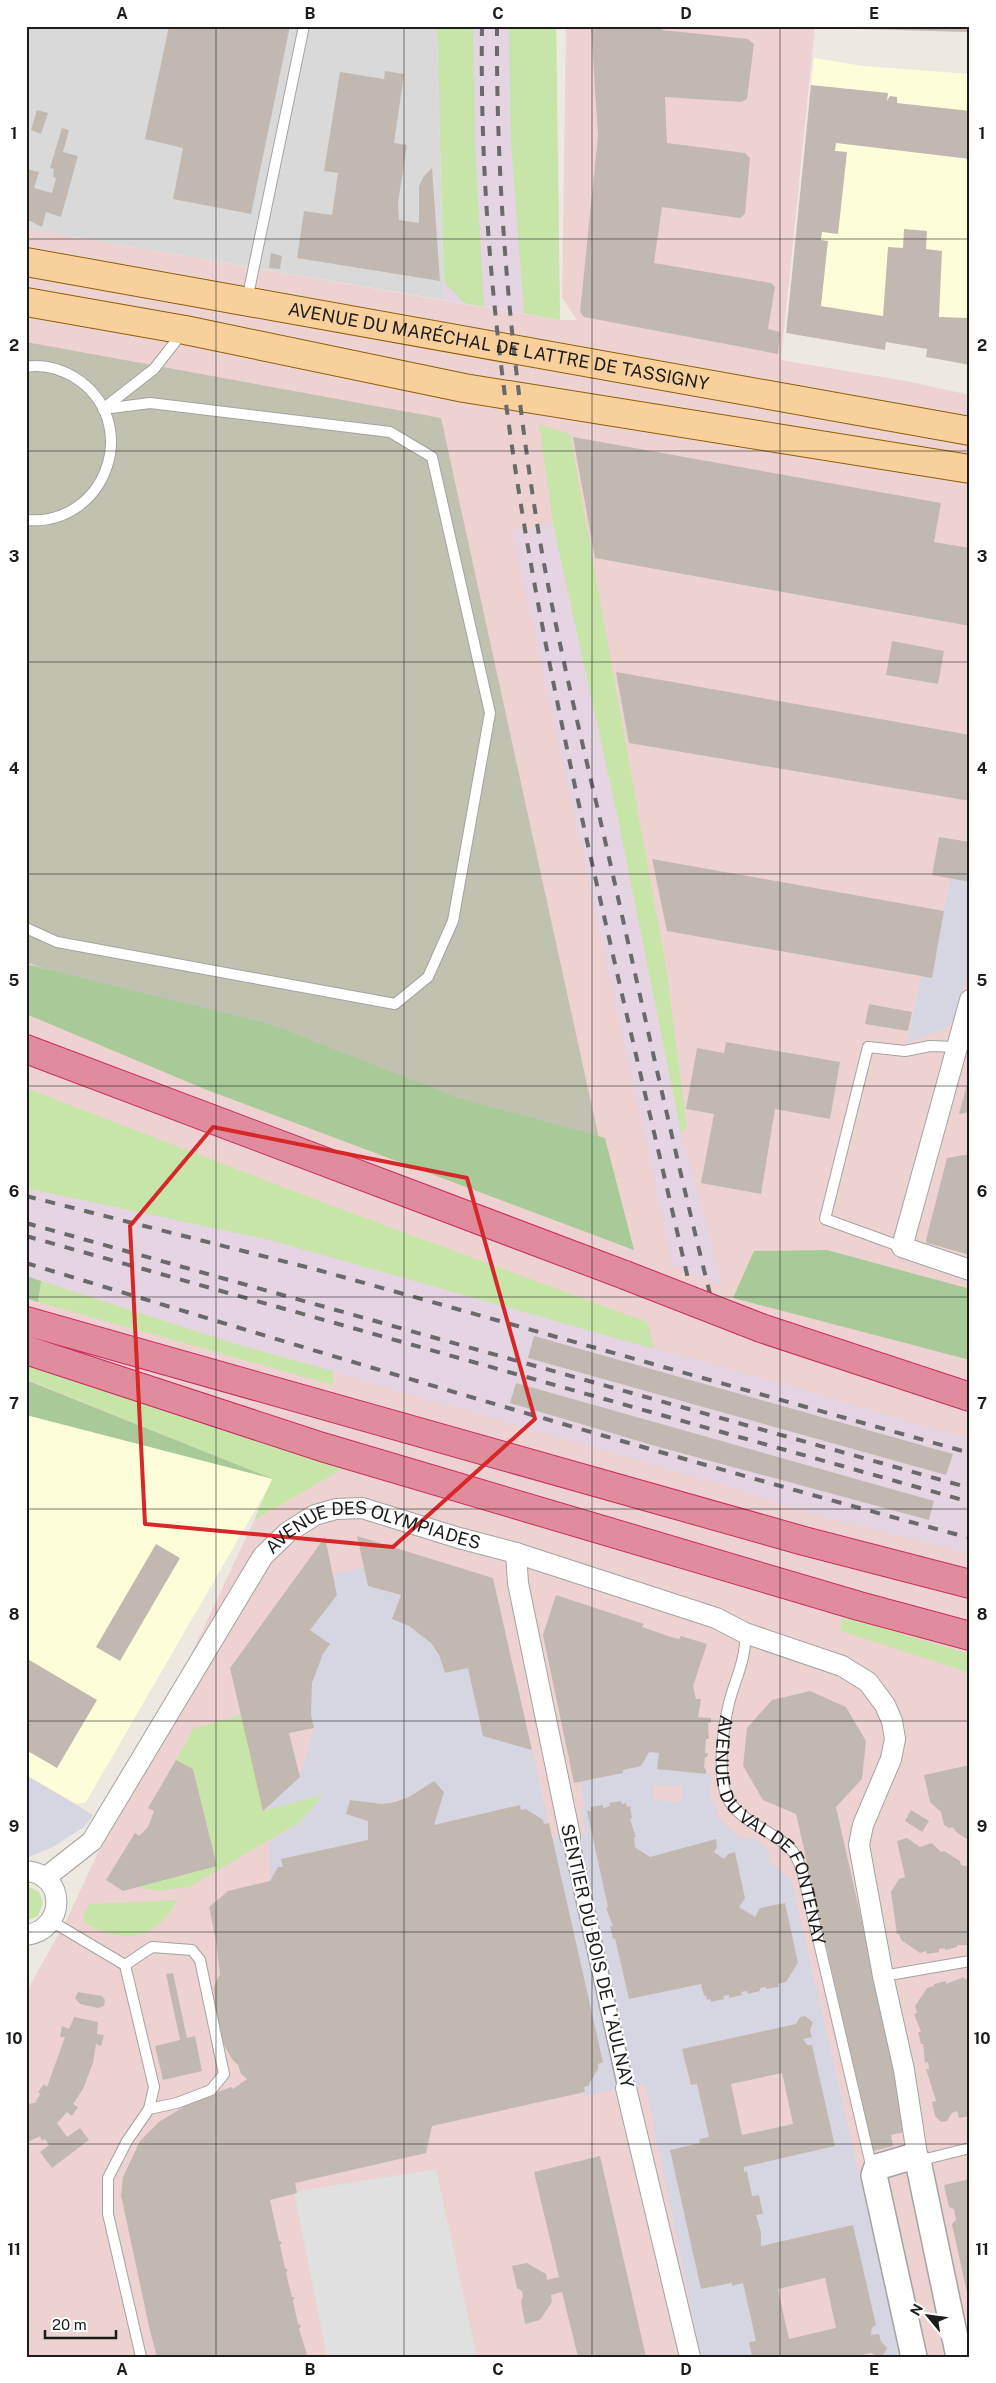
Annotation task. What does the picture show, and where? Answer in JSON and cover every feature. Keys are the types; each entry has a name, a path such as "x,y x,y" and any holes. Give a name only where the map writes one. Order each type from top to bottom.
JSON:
{"highway":[{"path":"26,1049 761,1328 970,1397"},
{"path":"26,1321 804,1542 970,1584"},
{"path":"26,1350 331,1450 859,1606 970,1636"}],"main road":[{"name":"AVENUE DU MARÉCHAL DE LATTRE DE TASSIGNY","path":"26,262 970,431"},
{"path":"26,302 184,330 464,388 970,469"}],"street":[{"path":"970,1000 902,1247 970,1270"},
{"name":"AVENUE DES OLYMPIADES","path":"45,1878 92,1841 263,1556 275,1543 302,1522 326,1511 362,1508 516,1553 716,1618 745,1633"},
{"name":"SENTIER DU BOIS DE L'AULNAY","path":"516,1553 518,1583 570,1836 626,2088 690,2357"},
{"path":"745,1633 842,1666 860,1676 874,1689 892,1721 895,1739 891,1759 864,1826 859,1845 882,1976 904,2070 918,2161 961,2345"},
{"path":"26,1871 45,1878 53,1887 57,1898 56,1910 51,1921 41,1931 26,1935"},
{"path":"874,2175 874,2170 880,2165 910,2157 918,2161"},
{"name":"AVENUE DU VAL DE FONTENAY","path":"874,2175 914,2357"}],"lane":[{"path":"247,301 304,26"},
{"path":"103,409 154,369 184,330"},
{"path":"26,367 51,368 67,373 88,388 103,409 109,425 111,442 110,459 104,476 96,490 84,503 69,512 53,518 26,520"},
{"path":"26,928 57,942 395,1004 428,977 454,921 490,713 432,457 390,432 150,403 103,409"},
{"path":"902,1247 825,1220 868,1047 905,1051 930,1046 957,1048"},
{"name":"AVENUE DU VAL DE FONTENAY","path":"745,1633 746,1648 729,1704 722,1751 727,1797 752,1822 777,1838 794,1853 802,1870 874,2175"},
{"path":"51,1921 125,1965 154,2087 149,2109 127,2141 108,2178 108,2214 141,2357"},
{"path":"125,1965 152,1947 192,1950 200,1960 224,2074 211,2090 177,2103 149,2109"},
{"path":"882,1976 970,1960"},
{"path":"918,2161 970,2148"}],"highlighted area":[{"path":"213,1127 467,1178 535,1419 393,1547 145,1524 130,1226"}],"shaded area":[{"path":"26,26 437,26 444,300 26,229"},
{"path":"437,26 556,26 560,320 444,300"},
{"path":"566,26 815,26 781,360 906,381 970,395 970,2357 26,2357 26,1992 66,1921 273,1480 26,1402 26,229 559,320 577,320 562,298"},
{"path":"814,58 863,66 970,74 970,365 926,357 927,349 886,342 885,350 786,333"},
{"path":"26,342 441,418 606,1171 26,962"},
{"path":"553,524 618,819 681,1132 723,1285 673,1267 512,531"},
{"path":"950,878 970,882 970,973 964,984 957,1017 945,1029 907,1043 921,976 932,978"},
{"path":"26,1188 270,1240 776,1382 970,1439 970,1553 812,1514 682,1473 239,1345 26,1276"},
{"path":"26,1402 273,1479 86,1802 77,1804 26,1775"},
{"path":"364,1567 368,1586 401,1595 392,1619 409,1626 431,1643 439,1655 445,1673 468,1668 483,1736 532,1750 549,1823 544,1824 543,1820 526,1809 521,1810 520,1805 434,1825 409,1797 382,1804 350,1800 346,1814 368,1821 368,1840 282,1859 283,1867 278,1867 270,1881 269,1843 300,1822 323,1795 263,1811 300,1777 314,1728 311,1715 312,1683 323,1654 330,1645 310,1630 337,1595 333,1574"},
{"path":"649,1752 659,1753 658,1769 712,1774 710,1795 718,1809 718,1818 740,1838 755,1838 768,1850 769,1862 792,1881 901,2357 879,2357 886,2353 886,2346 881,2341 879,2334 871,2335 872,2328 876,2325 853,2225 761,2246 761,2233 756,2215 763,2213 759,2195 752,2196 748,2171 744,2172 744,2167 835,2146 812,2046 807,2045 803,2039 812,2036 810,2030 813,2024 809,2017 800,2017 796,2024 682,2049 690,2085 697,2084 709,2137 699,2139 700,2143 670,2150 701,2289 732,2283 733,2286 743,2283 756,2341 749,2342 752,2357 701,2357 645,2084 584,2096 584,2087 588,2086 598,2069 598,2064 603,2062 552,1837 586,1834 580,1808 585,1806 580,1782 623,1773 623,1770 641,1766","holes":["654,1785 682,1787 681,1802 653,1800","621,1801 622,1804 626,1803 627,1807 630,1807 632,1818 630,1819 636,1836 634,1837 635,1847 650,1857 716,1840 717,1847 714,1852 724,1859 728,1854 735,1852 745,1898 739,1907 755,1917 760,1908 785,1903 798,1963 786,1982 778,1984 778,1987 760,1988 760,1991 748,1994 747,1991 741,1992 742,1995 730,1998 729,1995 723,1996 724,1999 711,2002 704,1996 701,1984 629,1999 615,1938 613,1938 610,1927 613,1926 606,1908 608,1907 588,1811 591,1810 591,1807 602,1805 603,1808 610,1806 609,1803"]},
{"path":"26,1775 93,1815 84,1827 53,1847 26,1858"},
{"path":"436,2169 477,2357 327,2357 294,2192"}],"green space":[{"path":"437,26 473,26 475,144 484,307 464,303 444,282"},
{"path":"509,26 556,26 560,320 524,313 511,143"},
{"path":"539,424 570,434 666,967 687,1127 681,1132 618,819 553,524"},
{"path":"26,964 272,1025 458,1098 605,1138 634,1250 207,1090 26,1014"},
{"path":"26,1088 333,1206 647,1322 654,1349 270,1240 26,1188"},
{"path":"827,1250 970,1289 970,1360 733,1298 754,1251"},
{"path":"26,1276 41,1281 38,1302 26,1298"},
{"path":"41,1281 239,1345 333,1371 333,1385 38,1302"},
{"path":"26,1361 346,1467 254,1520 272,1479 26,1379"},
{"path":"26,1380 273,1479 26,1415"},
{"path":"842,1616 970,1654 970,1673 841,1631"},
{"path":"241,1715 263,1810 324,1795 300,1822 189,1887 155,1891 137,1887 217,1866 193,1770 176,1760 194,1728"},
{"path":"26,1885 39,1892 43,1902 38,1916 26,1921"},
{"path":"178,1900 169,1914 159,1924 137,1935 125,1936 99,1930 85,1923 83,1916 89,1904"}],"building":[{"path":"169,26 290,26 251,214 173,199 183,148 145,139"},
{"path":"591,26 662,26 662,30 748,39 754,44 747,99 741,102 665,97 667,143 745,153 750,158 745,214 740,218 662,207 654,263 771,283 775,287 768,329 780,332 778,354 584,317 580,312 598,136"},
{"path":"860,26 970,26 970,32 860,29"},
{"path":"385,71 404,74 394,143 407,145 398,203 399,220 419,223 419,186 424,176 432,168 440,281 297,258 304,211 332,215 338,173 324,171 340,72 384,79"},
{"path":"811,85 888,93 887,101 890,96 897,97 897,103 970,111 970,159 836,143 835,151 847,152 838,234 822,232 821,240 828,241 821,306 883,316 888,247 903,248 904,229 927,231 926,249 942,251 939,317 970,318 970,365 926,357 927,349 886,342 885,350 786,333"},
{"path":"37,110 48,113 41,134 31,130"},
{"path":"62,128 69,130 63,152 78,156 61,217 46,212 42,227 26,219 28,208 26,208 26,169 39,172 34,188 52,193 56,178 53,177 54,169 50,168"},
{"path":"271,253 282,256 280,269 269,268"},
{"path":"573,437 941,503 934,542 970,548 970,626 595,558"},
{"path":"892,641 944,651 938,684 886,675"},
{"path":"616,672 970,735 970,801 629,743"},
{"path":"939,837 970,842 970,882 932,875"},
{"path":"652,859 944,911 932,978 667,931"},
{"path":"869,1004 912,1012 908,1031 865,1024"},
{"path":"726,1042 840,1062 830,1119 775,1109 761,1194 701,1183 714,1114 686,1109 697,1048 724,1053"},
{"path":"969,1077 970,1112 959,1114"},
{"path":"970,1154 970,1255 927,1243 926,1240 947,1158"},
{"path":"534,1336 953,1454 946,1475 528,1358"},
{"path":"516,1383 934,1501 929,1520 659,1447 510,1403"},
{"path":"357,1536 493,1578 532,1750 483,1736 468,1668 445,1673 439,1655 431,1643 409,1626 392,1619 401,1595 368,1586"},
{"path":"325,1537 337,1595 310,1630 330,1644 323,1654 312,1683 311,1715 314,1728 289,1733 300,1777 263,1811 230,1668"},
{"path":"156,1544 180,1558 120,1661 96,1647"},
{"path":"556,1595 644,1624 642,1627 671,1637 679,1639 681,1636 707,1644 693,1686 696,1699 701,1699 698,1717 711,1718 711,1723 708,1723 709,1739 706,1739 705,1753 708,1753 707,1757 705,1757 704,1768 706,1769 706,1774 657,1769 659,1753 649,1752 641,1766 623,1770 623,1773 574,1783 543,1635"},
{"path":"26,1658 97,1700 57,1768 26,1750"},
{"path":"810,1691 846,1707 866,1741 862,1779 836,1807 909,2131 891,2135 893,2146 873,2151 796,1814 763,1800 743,1766 747,1728 772,1700"},
{"path":"176,1760 193,1769 217,1866 123,1891 106,1880 135,1833 139,1836 148,1827 154,1811 148,1808"},
{"path":"970,1765 970,1841 956,1832 953,1827 949,1828 944,1825 941,1812 930,1802 924,1775"},
{"path":"434,1781 444,1792 434,1825 520,1805 521,1810 526,1809 543,1820 544,1824 549,1823 603,2062 598,2064 598,2069 588,2086 584,2087 585,2092 432,2126 426,2153 295,2183 297,2193 270,2200 279,2241 282,2242 280,2245 285,2268 288,2270 286,2273 292,2297 295,2297 293,2301 298,2324 301,2326 299,2329 307,2354 305,2356 157,2357 121,2195 123,2177 140,2141 159,2122 193,2101 231,2087 233,2089 247,2079 241,2074 238,2065 232,2059 222,2041 216,2018 214,1989 220,1975 216,1940 209,1907 228,1891 270,1881 278,1867 283,1867 281,1859 368,1840 368,1821 346,1814 350,1800 382,1804 395,1802 409,1797"},
{"path":"621,1801 622,1804 626,1803 627,1807 630,1806 632,1818 630,1819 636,1837 634,1837 635,1847 650,1857 716,1839 717,1847 714,1852 724,1859 728,1854 735,1852 745,1898 739,1907 755,1917 760,1908 785,1903 798,1963 786,1982 778,1984 779,1987 760,1988 760,1991 748,1994 747,1991 741,1992 742,1995 729,1998 729,1995 723,1996 724,1999 711,2002 710,1999 707,2000 706,1995 704,1996 701,1984 629,1999 615,1938 613,1939 610,1926 613,1926 606,1908 608,1907 587,1811 591,1811 590,1807 603,1805 603,1808 610,1806 609,1803"},
{"path":"911,1810 929,1821 922,1832 905,1821"},
{"path":"907,1838 920,1847 932,1843 941,1852 944,1851 960,1861 961,1865 970,1867 970,1945 957,1945 957,1947 945,1950 945,1948 939,1949 939,1952 927,1954 926,1951 920,1953 901,1940 899,1934 897,1934 891,1892 899,1879 905,1877 897,1841"},
{"path":"173,1973 187,2038 195,2036 202,2071 163,2080 155,2046 180,2040 166,1974"},
{"path":"964,1977 964,1979 970,1978 970,2116 959,2118 957,2111 952,2113 947,2121 941,2122 935,2116 932,2102 936,2101 926,2069 929,2069 928,2062 925,2063 923,2044 921,2044 918,2032 921,2032 914,2014 917,2013 915,2006 927,1988 934,1986 934,1984 946,1981 946,1984"},
{"path":"78,1992 102,1996 105,2000 104,2006 98,2008 80,2004 75,1998"},
{"path":"805,2016 813,2022 810,2030 812,2037 803,2039 807,2045 812,2045 835,2146 744,2167 744,2172 747,2171 752,2196 759,2195 763,2214 756,2215 761,2232 761,2246 853,2225 876,2325 872,2328 871,2335 879,2334 881,2341 887,2348 880,2357 871,2353 853,2357 752,2357 749,2342 756,2341 743,2283 732,2286 732,2283 701,2289 670,2150 700,2143 699,2139 709,2137 697,2084 691,2085 682,2049 796,2024 800,2017","holes":["782,2073 793,2124 742,2135 731,2084","825,2278 836,2328 789,2339 778,2289"]},
{"path":"74,2017 98,2022 97,2034 104,2035 101,2046 96,2044 93,2063 83,2089 73,2104 78,2107 72,2116 67,2112 57,2123 67,2137 80,2128 89,2140 52,2168 40,2152 49,2145 45,2139 42,2141 40,2136 26,2143 26,2118 29,2114 26,2104 35,2103 40,2094 38,2092 44,2084 47,2087 65,2037 60,2037 62,2026 69,2029"},
{"path":"600,2156 646,2357 578,2357 562,2292 551,2295 552,2302 540,2320 525,2324 521,2301 523,2297 522,2291 517,2288 512,2266 527,2263 546,2274 547,2280 559,2277 534,2172"},
{"path":"970,2179 969,2302 952,2224 956,2220 954,2209 949,2207 944,2185"}],"railway":[{"path":"482,26 483,126 488,226 497,325 524,521 541,619 581,814 689,1283"},
{"path":"497,26 499,151 507,276 520,400 537,523 553,611 572,698 710,1294"},
{"path":"26,1196 318,1270 970,1453"},
{"path":"26,1223 970,1488"},
{"path":"26,1236 970,1502"},
{"path":"26,1263 497,1405 733,1473 970,1538"}]}
